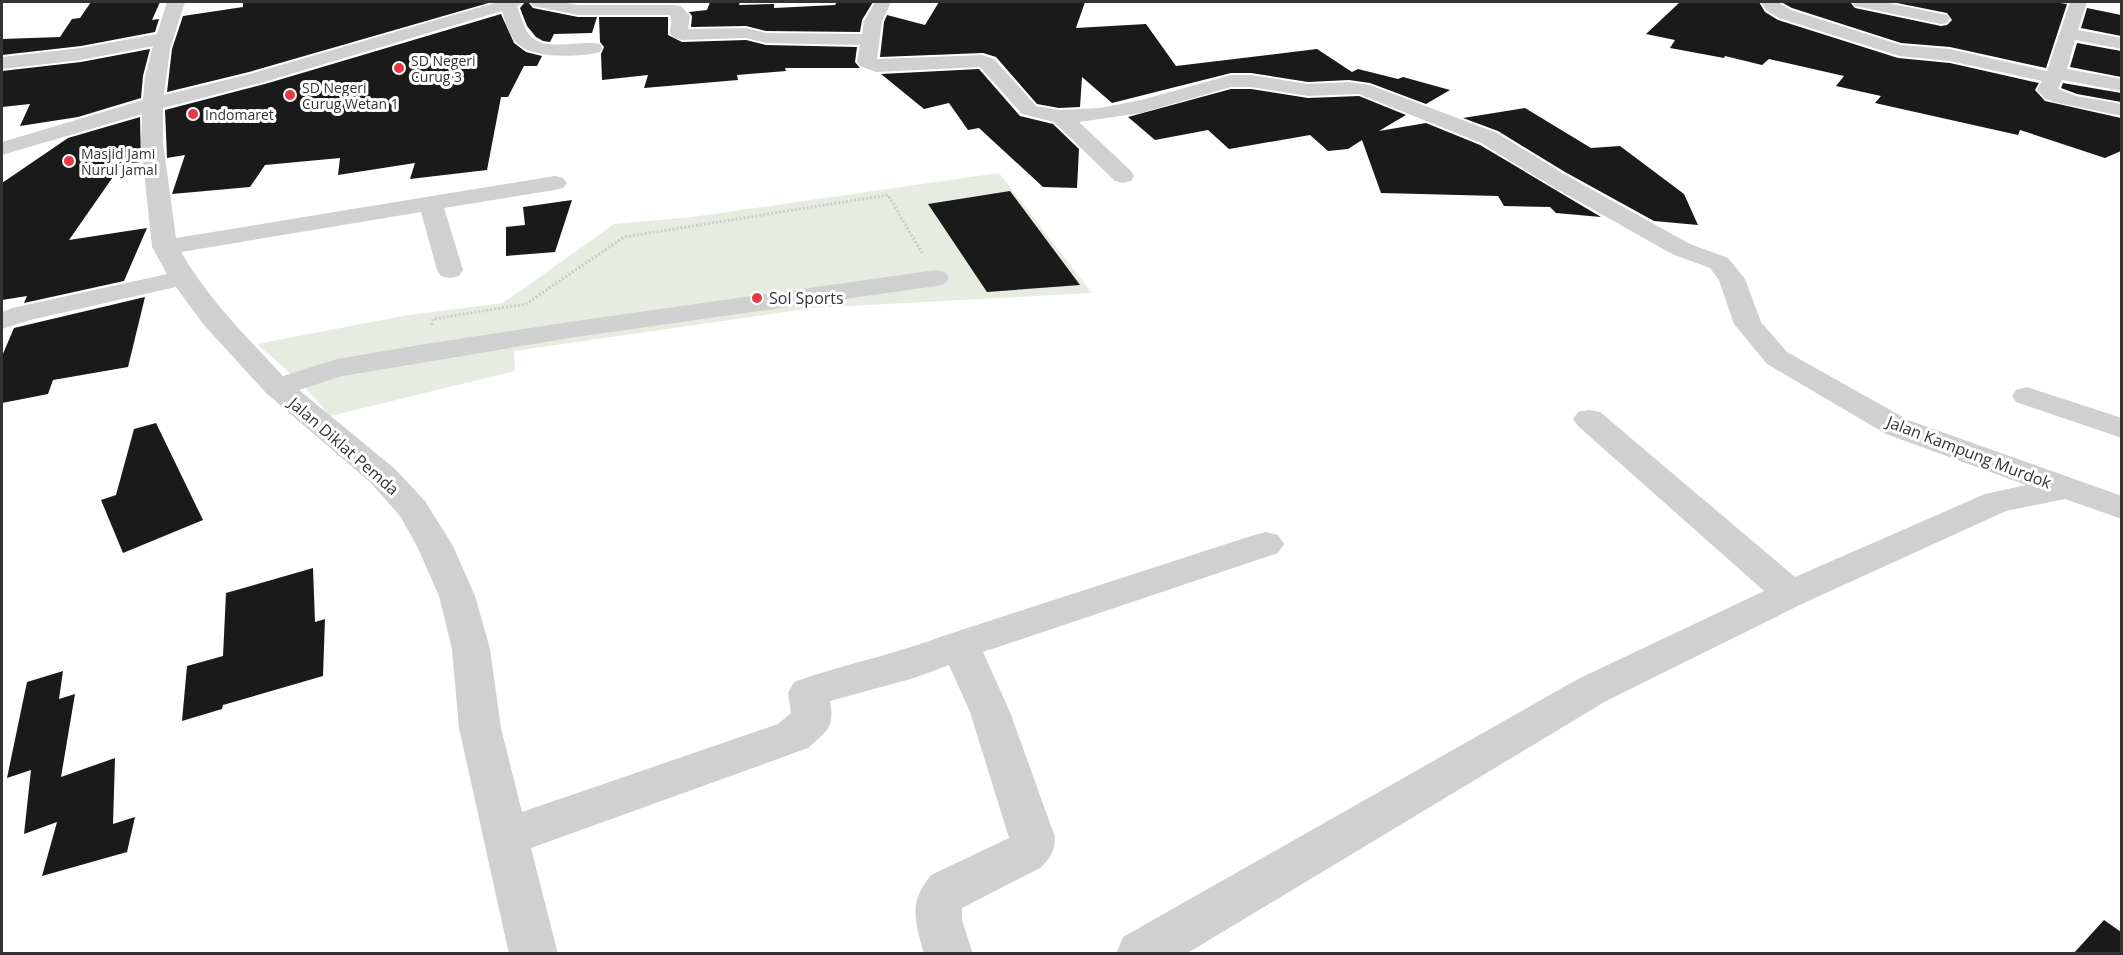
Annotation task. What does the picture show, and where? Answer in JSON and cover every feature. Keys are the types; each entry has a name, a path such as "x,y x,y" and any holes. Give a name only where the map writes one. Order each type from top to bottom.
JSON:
{"street":[{"name":"Jalan Diklat Pemda","path":"176,2 155,76 153,104 152,142 165,247 183,278 214,319 277,387 383,477 413,509 435,546 457,596 471,649 480,728 534,954"},
{"path":"539,2 578,10 675,10 681,16 679,34 682,35 746,33 766,38 869,40"},
{"path":"883,2 873,21 867,62 876,66 971,60 987,63 1029,110 1037,114 1062,118 1123,176"},
{"path":"1770,2 1772,6 1785,14 1899,50 1950,55 2054,76 2121,85"},
{"path":"1861,2 1941,20"},
{"path":"2079,2 2047,90 2050,94 2121,110"},
{"path":"2,148 153,104 257,78 511,3 519,34 528,44 548,48 593,48"},
{"path":"2068,33 2121,44"},
{"path":"2,63 81,54 164,38"},
{"name":"Jalan Kampung Murdok","path":"1062,118 1141,105 1230,81 1252,80 1309,90 1348,86 1363,89 1489,138 1556,179 1681,249 1719,263 1732,279 1748,324 1777,358 1897,427 2063,489 2121,508"},
{"path":"165,247 555,183"},
{"path":"431,204 450,270"},
{"path":"2,321 22,314 183,278"},
{"path":"277,387 337,368 426,353 569,330 936,278"},
{"path":"2027,396 2121,429"},
{"path":"1589,419 1791,594"},
{"path":"1140,954 1592,690 1791,594 1997,502 2063,489"},
{"path":"506,837 793,736 813,719 808,693 841,681 914,663 960,645 1266,544"},
{"path":"949,954 937,914 939,900 948,890 1032,848 1032,837 990,712 960,645"}],"path":[{"path":"426,353 433,319 526,304 624,237 888,195 936,278"}],"shaded area":[{"name":"Sol Sports","path":"999,173 1092,293 812,308 514,351 515,371 330,416 303,385 257,344 408,315 503,303 614,224 692,217"}],"building":[{"path":"91,2 160,2 152,20 159,19 155,32 81,46 2,55 2,39 60,37 72,19 80,18"},
{"path":"243,2 492,2 249,72 167,92 172,49 183,16 243,7"},
{"path":"525,2 533,8 578,17 597,17 592,33 554,34 550,42 543,41 536,37 527,26 520,8"},
{"path":"710,2 740,2 739,5 774,4 774,8 835,5 837,2 873,2 862,20 860,32 766,31 746,26 691,27 692,16 689,12 707,10"},
{"path":"939,2 1085,2 1076,28 1146,24 1176,66 1317,49 1352,72 1358,69 1398,79 1403,77 1450,90 1426,104 1370,83 1349,80 1308,82 1251,73 1231,73 1112,103 1082,77 1080,107 1059,108 1037,104 996,57 983,53 880,57 884,22 887,15 925,25"},
{"path":"1680,2 1759,2 1765,12 1778,20 1898,58 1950,63 2039,83 2035,90 2045,101 2121,118 2121,151 2105,158 2020,130 2018,135 1875,103 1881,96 1836,86 1844,76 1769,59 1762,65 1725,56 1724,58 1670,48 1675,40 1646,34"},
{"path":"1781,2 1850,2 1855,8 1941,26 1947,25 1952,20 1947,13 1892,2 2053,2 2067,4 2046,68 1950,47 1901,43 1792,8"},
{"path":"2087,8 2121,15 2121,36 2081,28"},
{"path":"501,14 514,43 526,52 542,56 537,66 524,66 508,97 501,97 487,170 410,179 415,163 338,175 340,158 265,165 250,187 172,194 185,155 167,158 165,110 265,84"},
{"path":"599,17 668,17 668,35 682,42 746,40 766,45 857,47 855,62 860,68 785,68 786,71 737,75 738,80 644,88 648,75 602,80 601,54 604,47 600,42"},
{"path":"2077,43 2121,51 2121,77 2070,67"},
{"path":"150,49 143,76 141,98 78,117 20,126 30,104 2,107 2,71 81,62"},
{"path":"979,69 1020,116 1053,124 1079,149 1077,188 1043,187 979,128 968,130 949,103 924,109 881,74"},
{"path":"2063,83 2121,93 2121,102 2077,94 2061,88"},
{"path":"1231,89 1251,89 1308,98 1359,96 1406,115 1379,131 1426,123 1480,145 1601,217 1556,213 1550,207 1504,206 1498,196 1381,193 1362,140 1348,149 1328,151 1310,135 1229,149 1208,130 1155,140 1128,117"},
{"path":"1525,108 1591,148 1620,146 1684,194 1698,225 1654,221 1565,172 1498,131 1463,118"},
{"path":"140,117 141,162 122,164 69,240 147,228 124,281 24,303 27,296 2,300 2,183 68,138"},
{"path":"1010,191 1080,285 987,292 928,204"},
{"path":"572,200 555,252 506,256 506,227 525,225 523,207"},
{"path":"145,297 128,367 53,380 48,394 2,403 2,356 14,328"},
{"path":"156,423 203,520 123,553 101,500 116,495 134,429"},
{"path":"313,568 315,622 325,619 323,676 223,705 222,709 182,721 187,666 223,656 226,593"},
{"path":"63,671 59,699 75,694 61,777 115,758 113,824 135,817 127,852 42,876 57,822 24,834 31,770 7,778 27,682"},
{"path":"2104,920 2121,932 2121,954 2073,954"}],"place":[{"name":"SD Negeri Curug 3","path":"399,68"},
{"name":"SD Negeri Curug Wetan 1","path":"290,95"},
{"name":"Indomaret","path":"193,114"},
{"name":"Masjid Jami Nurul Jamal","path":"69,161"},
{"name":"Sol Sports","path":"757,298"}]}
